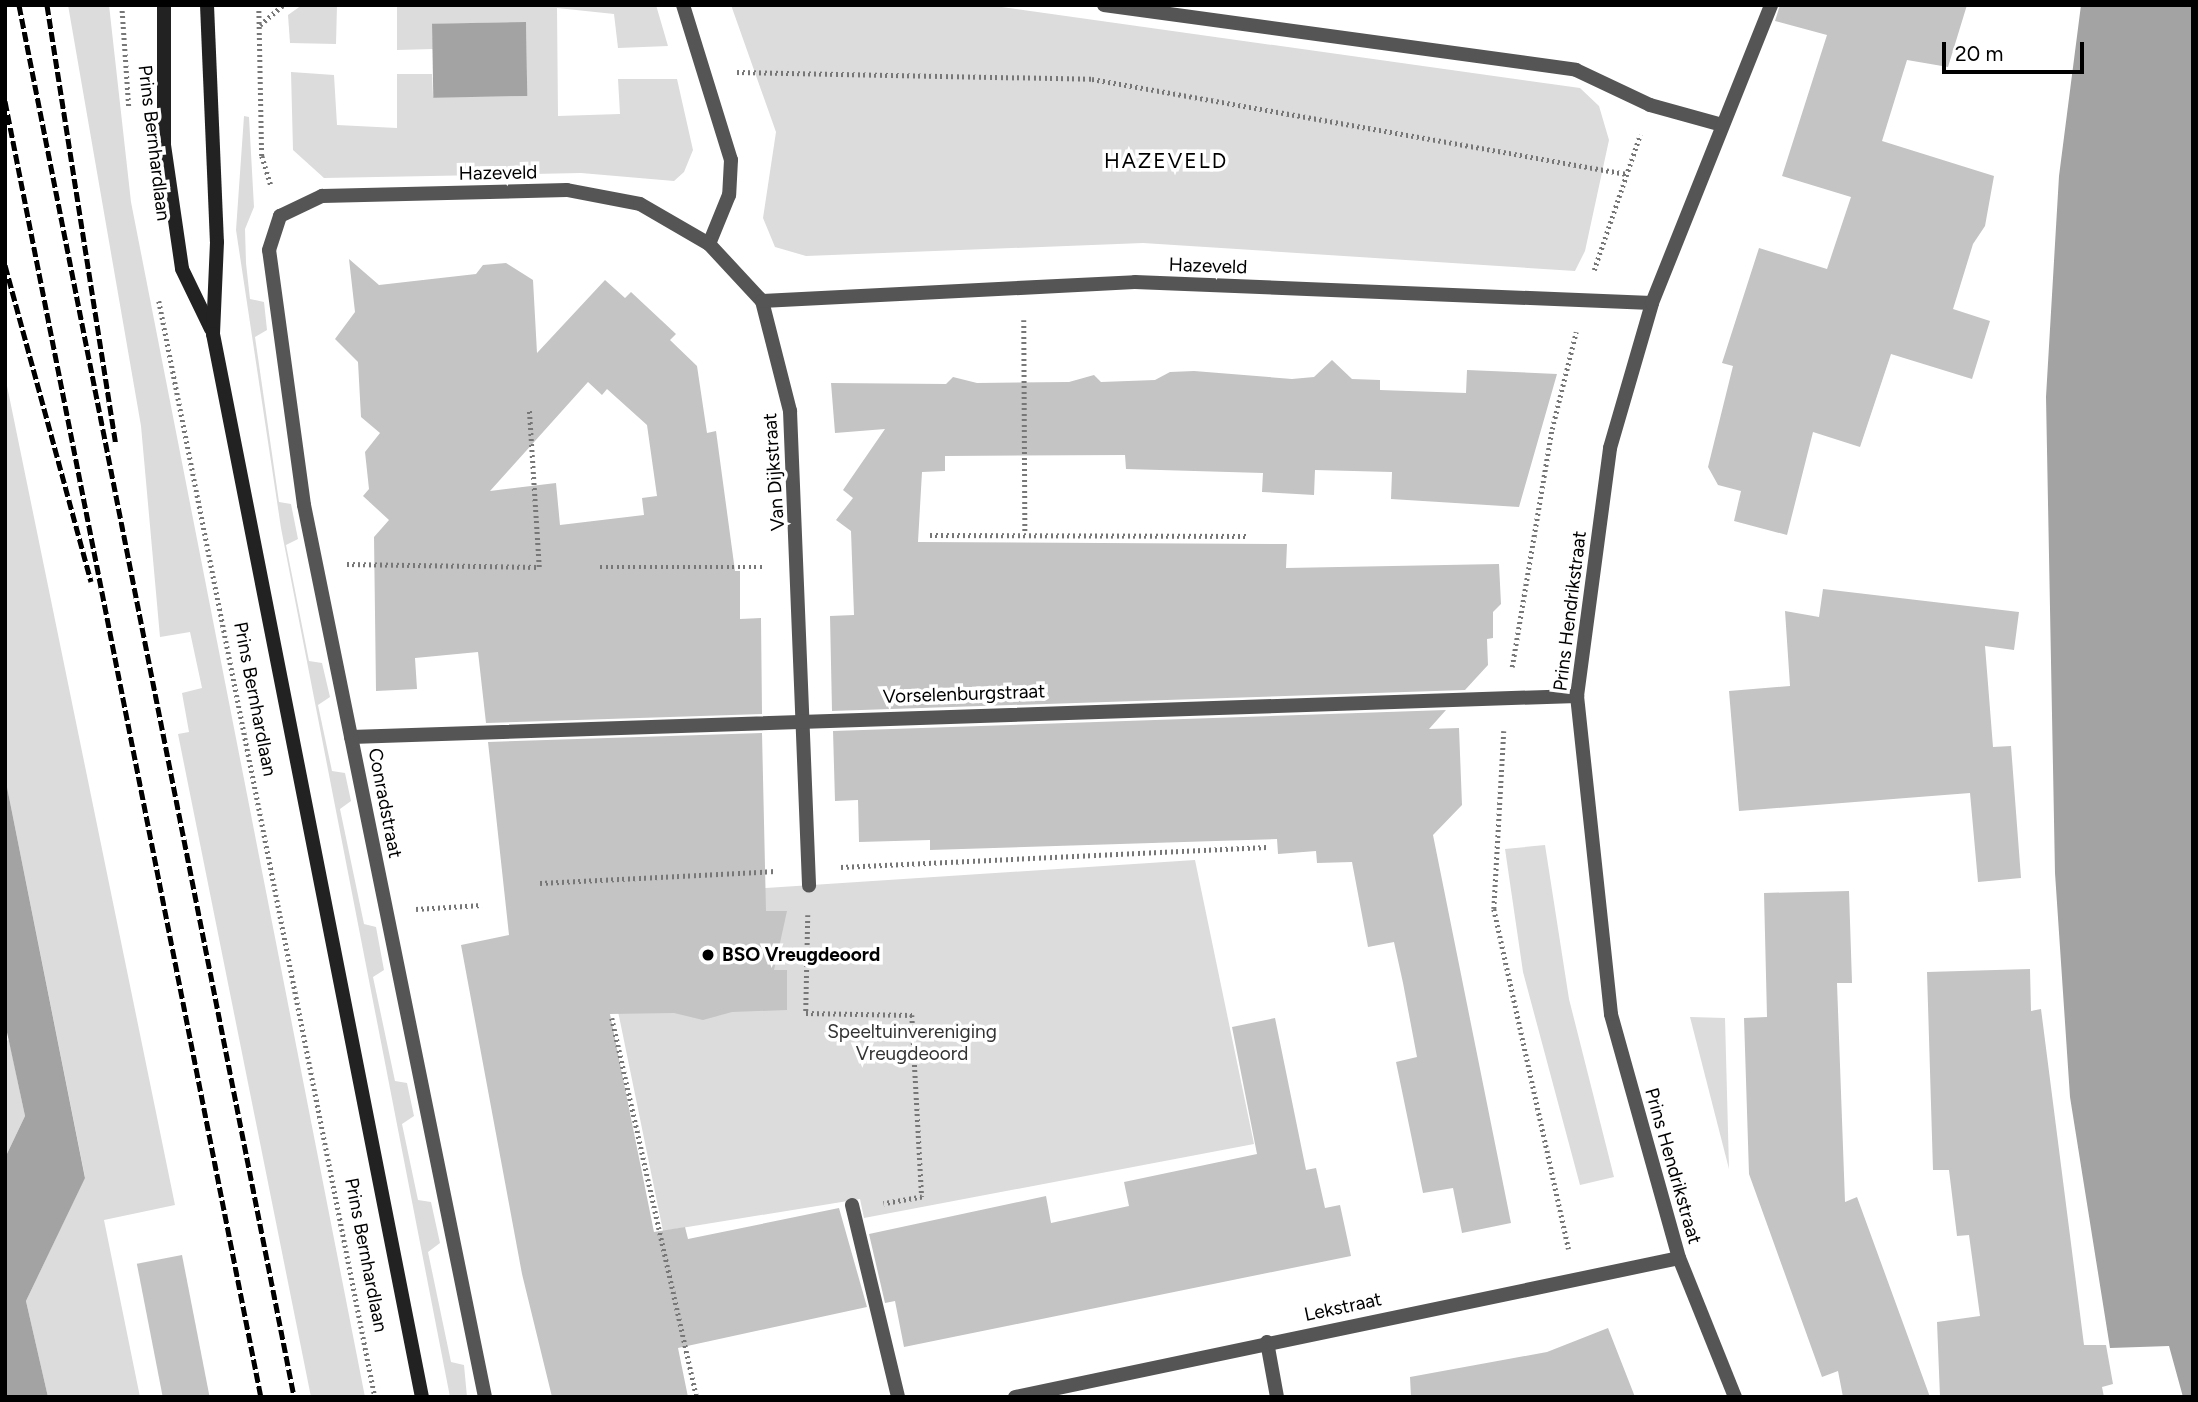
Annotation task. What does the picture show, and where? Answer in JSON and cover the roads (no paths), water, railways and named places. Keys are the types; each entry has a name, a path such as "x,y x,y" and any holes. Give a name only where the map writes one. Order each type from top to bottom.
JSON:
{"main road":[{"name":"Prins Bernhardlaan","path":"164,5 164,145 180,255 213,334 422,1397"},
{"name":"Prins Bernhardlaan","path":"207,5 217,242 213,334"}],"street":[{"path":"683,5 731,160 729,195 709,244"},
{"path":"1104,5 1576,70 1650,105 1722,125"},
{"name":"Prins Hendrikstraat","path":"1735,1397 1679,1258 1611,1014 1577,696 1610,447 1652,303 1771,5"},
{"name":"Hazeveld","path":"280,216 322,196 568,190 640,204 709,244"},
{"name":"Conradstraat","path":"280,216 269,250 316,563 485,1397"},
{"name":"Van Dijkstraat","path":"709,244 762,301 790,411 799,567 809,886"},
{"name":"Hazeveld","path":"762,301 1135,282 1652,303"},
{"name":"Vorselenburgstraat","path":"351,737 802,717 1577,696"},
{"path":"852,1205 898,1397"},
{"name":"Lekstraat","path":"1015,1397 1267,1342 1679,1258"},
{"path":"1267,1342 1277,1397"}],"railway":[{"path":"19,5 294,1397"},
{"path":"47,5 116,445"},
{"path":"5,101 261,1397"},
{"path":"5,265 91,582"}],"place":[{"name":"BSO Vreugdeoord","path":"708,955"}],"district":[{"name":"HAZEVELD","path":"1166,161"}],"park label":[{"name":"Speeltuinvereniging Vreugdeoord","path":"912,1043"}]}
